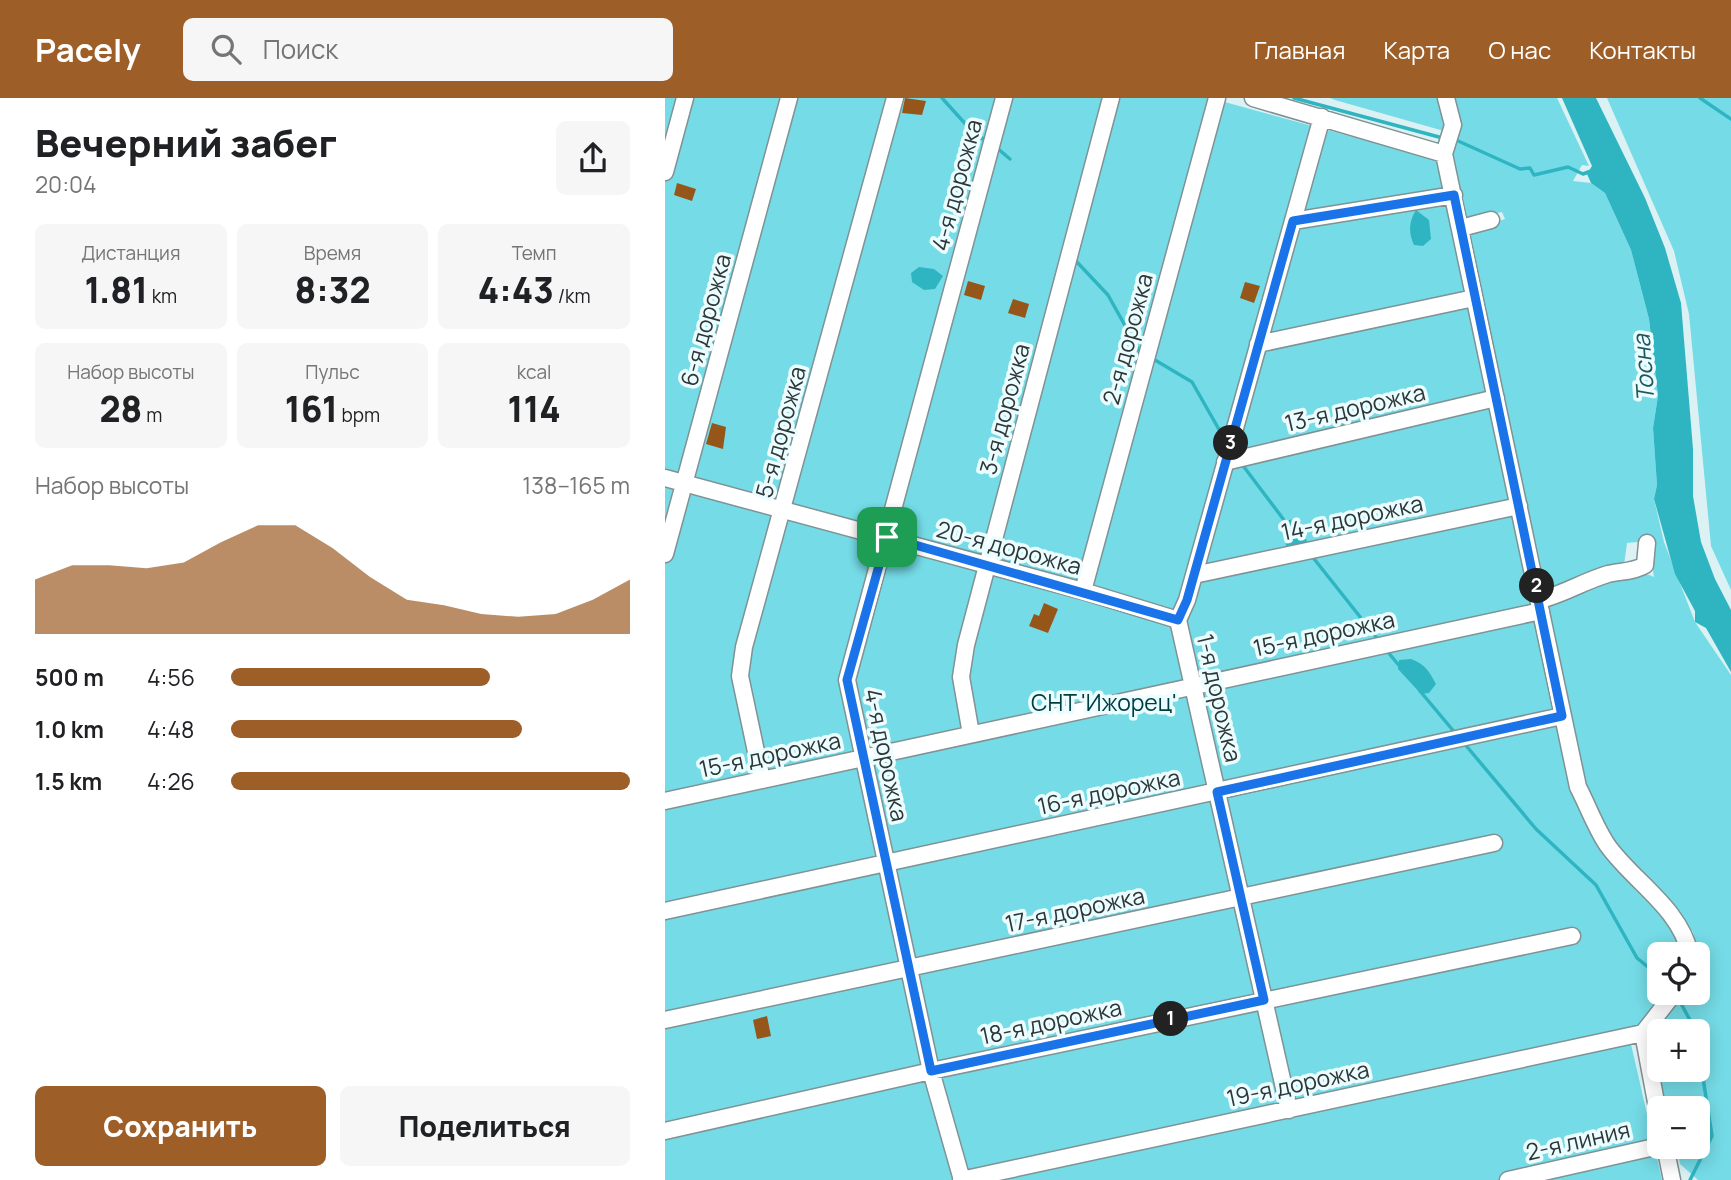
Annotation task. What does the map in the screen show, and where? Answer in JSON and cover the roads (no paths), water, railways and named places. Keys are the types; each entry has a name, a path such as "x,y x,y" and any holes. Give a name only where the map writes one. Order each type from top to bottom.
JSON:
{"street":[{"path":"665,172 685,98"},
{"name":"6-я дорожка","path":"665,554 789,98"},
{"name":"5-я дорожка","path":"762,780 740,676 744,647 895,98"},
{"name":"4-я дорожка","path":"962,1180 931,1071 847,680 1004,98"},
{"name":"3-я дорожка","path":"971,734 961,677 986,565 1111,98"},
{"name":"2-я дорожка","path":"1083,592 1217,98"},
{"path":"1253,98 1444,154"},
{"path":"1446,98 1453,125 1444,154 1578,787 1608,846 1659,899 1687,942"},
{"name":"1-я дорожка","path":"1289,1110 1178,620 1233,460 1258,344 1321,117"},
{"path":"1293,221 1454,195"},
{"path":"1461,228 1491,220"},
{"path":"1258,344 1474,298"},
{"name":"13-я дорожка","path":"1233,460 1496,398"},
{"name":"20-я дорожка","path":"665,478 887,537 1178,620"},
{"name":"14-я дорожка","path":"1194,575 1519,506"},
{"name":"15-я дорожка","path":"665,801 1382,645 1541,605 1607,575 1645,565 1647,543"},
{"name":"16-я дорожка","path":"665,911 1562,716"},
{"name":"17-я дорожка","path":"665,1020 1494,843"},
{"name":"18-я дорожка","path":"665,1131 931,1071 1571,936"},
{"path":"1655,1096 1643,1033 1665,1005"},
{"name":"19-я дорожка","path":"962,1180 1643,1033"},
{"name":"2-я линия","path":"1508,1180 1647,1149"},
{"path":"1668,1159 1672,1180"}],"waterway":[{"path":"942,98 970,129 987,142"},
{"path":"1294,98 1439,137"},
{"path":"1700,98 1731,119"},
{"path":"1456,140 1520,169 1530,168 1534,175 1568,167 1583,174 1591,171"},
{"path":"997,148 1010,159"},
{"path":"1076,261 1108,295 1142,356"},
{"path":"1155,360 1192,382 1225,440"},
{"path":"1241,463 1287,524"},
{"path":"1311,555 1380,642"},
{"path":"1387,651 1402,669"},
{"path":"1420,691 1456,734"},
{"path":"1463,742 1536,829 1596,885 1637,958 1647,966"},
{"path":"1682,1005 1689,1019"},
{"path":"1690,1180 1712,1136 1704,1082"}],"water label":[{"name":"Тосна","path":"1644,368"}],"park label":[{"name":"СНТ 'Ижорец'","path":"1104,703"}]}
